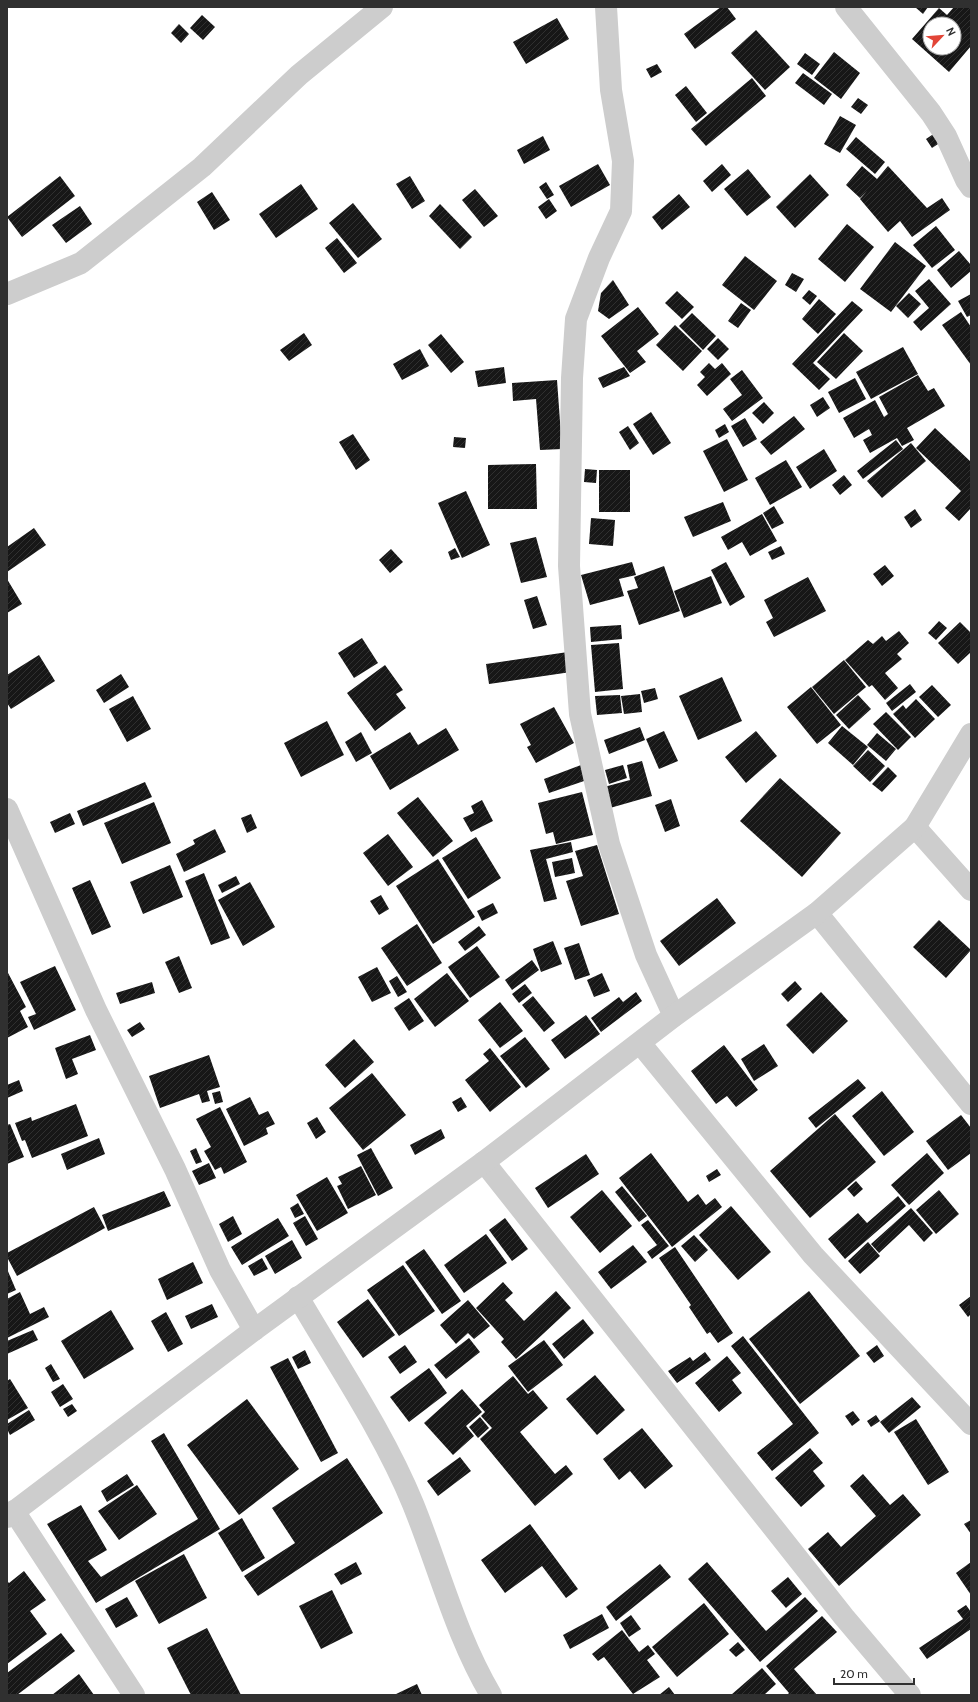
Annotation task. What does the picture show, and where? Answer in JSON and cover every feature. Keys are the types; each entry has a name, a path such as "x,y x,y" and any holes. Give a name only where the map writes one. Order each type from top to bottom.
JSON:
{"street":[{"path":"7,294 81,263 202,167 298,75 382,7"},
{"path":"606,7 611,90 622,161 621,210 599,258 576,319 572,378 569,566 580,714 609,844 646,955 674,1016"},
{"path":"846,7 931,113 946,136 966,180 971,187"},
{"path":"134,1695 11,1514 298,1297 484,1162 674,1016 817,913 915,827 971,734"},
{"path":"7,809 96,1010 175,1169 220,1270 254,1330"},
{"path":"915,827 971,890"},
{"path":"817,913 971,1104"},
{"path":"640,1043 813,1255 971,1424"},
{"path":"484,1162 844,1616 910,1695"},
{"path":"298,1297 386,1448 413,1504 442,1586 480,1676 491,1695"}],"building":[{"path":"721,7 727,7 736,19 695,49 684,34"},
{"path":"915,7 928,7 923,14"},
{"path":"954,7 971,7 971,46 949,72 931,56 962,56 962,16 932,16 939,8 947,15"},
{"path":"202,15 215,27 203,40 190,28"},
{"path":"557,18 569,39 526,64 513,42"},
{"path":"179,24 189,34 181,43 171,33"},
{"path":"922,28 922,48 912,39"},
{"path":"756,30 790,67 765,90 731,53"},
{"path":"834,52 860,73 841,99 814,78"},
{"path":"805,53 820,64 812,75 797,64"},
{"path":"657,64 662,72 651,78 646,69"},
{"path":"803,73 832,94 824,105 795,83"},
{"path":"752,78 766,96 706,146 691,129"},
{"path":"686,86 707,113 696,122 675,95"},
{"path":"858,98 868,105 861,114 851,107"},
{"path":"840,116 856,125 840,153 824,144"},
{"path":"935,133 941,142 932,148 926,139"},
{"path":"543,136 550,150 524,164 517,150"},
{"path":"856,137 885,162 875,174 846,149"},
{"path":"598,164 610,185 571,207 559,186"},
{"path":"722,164 731,175 712,192 703,181"},
{"path":"862,166 877,179 888,166 927,208 942,198 950,210 912,237 900,221 888,232 860,199 867,191 860,198 846,185"},
{"path":"748,169 771,197 747,216 724,189"},
{"path":"810,174 829,195 795,228 776,207"},
{"path":"60,176 75,196 22,237 7,217"},
{"path":"410,176 425,201 412,209 396,184"},
{"path":"546,182 554,195 547,199 539,187"},
{"path":"301,184 318,209 276,238 259,214"},
{"path":"475,189 498,216 484,227 462,200"},
{"path":"212,192 230,220 214,230 197,202"},
{"path":"679,194 690,207 662,230 652,217"},
{"path":"549,199 557,211 546,219 538,207"},
{"path":"353,203 382,239 358,258 329,223"},
{"path":"440,204 472,237 460,249 429,216"},
{"path":"80,206 92,224 66,243 52,225"},
{"path":"847,224 874,247 845,282 818,259"},
{"path":"936,226 955,250 932,268 913,245"},
{"path":"337,238 357,263 344,273 325,248"},
{"path":"895,242 926,266 891,312 860,289"},
{"path":"959,251 971,265 971,271 951,288 937,270"},
{"path":"745,256 777,281 754,310 722,285"},
{"path":"792,273 804,279 796,292 785,285"},
{"path":"929,279 951,304 921,331 913,322 929,308 915,291"},
{"path":"613,280 629,305 609,319 598,311 601,293"},
{"path":"809,290 817,296 810,305 802,298"},
{"path":"677,291 694,307 682,319 665,303"},
{"path":"909,293 921,304 908,318 896,306"},
{"path":"971,294 971,315 967,317 958,301"},
{"path":"819,299 836,314 818,334 802,319"},
{"path":"852,301 863,310 813,363 830,379 819,390 792,364"},
{"path":"741,303 751,310 738,328 728,321"},
{"path":"638,307 659,334 637,351 646,362 630,373 601,336"},
{"path":"961,312 971,327 971,365 942,325"},
{"path":"692,313 716,336 703,350 679,326"},
{"path":"675,325 702,351 683,371 656,345"},
{"path":"304,333 312,345 289,361 280,350"},
{"path":"844,333 863,351 836,379 817,362"},
{"path":"441,334 464,362 451,373 428,345"},
{"path":"718,338 729,349 718,360 707,349"},
{"path":"903,347 918,374 871,399 856,372"},
{"path":"420,349 429,366 402,380 393,364"},
{"path":"709,363 715,369 722,363 731,374 707,396 697,385 705,377 700,372"},
{"path":"504,367 506,383 478,387 475,371"},
{"path":"624,367 630,376 603,388 598,378"},
{"path":"742,370 763,398 732,421 723,409 742,395 730,379"},
{"path":"918,375 928,391 934,388 945,406 907,428 914,440 902,446 897,438 870,453 863,440 872,435 869,429 854,438 843,418 875,400 884,417 888,414 879,397"},
{"path":"855,378 866,399 839,413 828,392"},
{"path":"557,380 562,449 540,450 536,399 513,401 512,383"},
{"path":"823,397 830,408 817,417 810,405"},
{"path":"764,402 774,413 763,424 752,413"},
{"path":"651,412 671,443 653,455 633,424"},
{"path":"794,416 805,429 771,455 760,442"},
{"path":"745,418 757,439 743,447 731,426"},
{"path":"725,424 729,432 719,438 715,430"},
{"path":"628,426 639,443 630,450 619,432"},
{"path":"935,428 971,462 971,508 959,521 945,508 961,491 916,448"},
{"path":"353,434 370,460 356,470 339,442"},
{"path":"454,437 466,438 465,448 453,447"},
{"path":"727,439 748,480 724,492 703,451"},
{"path":"896,440 903,449 863,479 857,471"},
{"path":"911,443 926,461 882,498 867,481"},
{"path":"824,449 837,471 810,489 796,467"},
{"path":"786,460 802,487 770,505 755,478"},
{"path":"536,464 537,509 488,509 488,465"},
{"path":"585,469 597,470 596,483 584,482"},
{"path":"599,470 630,470 630,512 599,512"},
{"path":"844,475 852,485 840,495 832,485"},
{"path":"466,491 490,545 462,558 438,503"},
{"path":"723,502 731,521 693,537 684,517"},
{"path":"774,506 784,523 772,529 763,513"},
{"path":"915,509 922,520 911,528 904,517"},
{"path":"762,514 777,541 750,556 742,542 728,550 721,537"},
{"path":"591,518 615,520 613,546 589,544"},
{"path":"34,528 46,545 7,572 7,547"},
{"path":"536,537 547,577 521,583 510,543"},
{"path":"781,546 785,554 772,560 768,552"},
{"path":"455,548 460,557 451,560 448,552"},
{"path":"391,549 403,562 390,573 379,560"},
{"path":"632,562 636,575 619,579 624,596 590,605 581,575"},
{"path":"726,562 745,597 730,606 711,570"},
{"path":"885,565 894,576 882,586 873,574"},
{"path":"664,566 680,611 639,625 627,591 638,588 634,577"},
{"path":"711,576 722,603 684,618 674,591"},
{"path":"808,577 826,611 774,637 766,622 773,618 764,600"},
{"path":"7,579 22,604 7,613"},
{"path":"537,596 547,625 533,629 524,600"},
{"path":"939,621 947,628 936,640 928,633"},
{"path":"960,622 971,633 971,652 958,664 938,643"},
{"path":"621,625 622,639 591,642 590,627"},
{"path":"899,631 909,643 897,654 902,659 885,673 898,688 885,700 872,685 869,687 845,660 868,640 873,644 882,636 886,641"},
{"path":"362,638 378,663 354,678 338,653"},
{"path":"619,643 623,689 595,692 591,645"},
{"path":"568,652 571,672 489,684 486,664"},
{"path":"39,655 55,681 11,709 7,703 7,675"},
{"path":"844,660 866,687 834,714 812,687"},
{"path":"385,665 403,690 396,694 406,708 375,731 347,693"},
{"path":"121,674 129,687 104,703 96,690"},
{"path":"722,677 742,721 698,740 679,696"},
{"path":"910,684 916,692 892,711 886,703"},
{"path":"932,685 951,705 938,717 919,697"},
{"path":"811,687 841,725 817,744 787,707"},
{"path":"655,688 658,699 644,703 641,691"},
{"path":"640,694 642,712 624,714 621,696"},
{"path":"620,695 622,713 597,715 595,696"},
{"path":"858,695 871,709 849,729 836,715"},
{"path":"133,696 151,729 127,742 109,709"},
{"path":"916,699 935,719 915,738 893,714 903,705 906,709"},
{"path":"554,707 574,743 536,763 527,747 531,745 520,724"},
{"path":"886,712 911,737 898,750 873,724"},
{"path":"327,721 344,755 301,777 284,743"},
{"path":"842,726 868,747 853,765 828,743"},
{"path":"640,727 645,740 609,754 604,740"},
{"path":"446,728 459,750 390,790 370,756 410,732 418,745"},
{"path":"664,731 678,761 659,769 646,739"},
{"path":"756,731 777,756 746,783 725,757"},
{"path":"361,732 372,753 356,762 345,742"},
{"path":"877,733 896,749 886,761 867,745"},
{"path":"868,750 885,766 870,782 853,766"},
{"path":"642,761 652,796 610,808 604,787 630,780 627,765"},
{"path":"581,765 587,780 549,793 544,779"},
{"path":"623,765 627,778 609,784 605,770"},
{"path":"888,767 897,776 882,792 872,784"},
{"path":"780,778 841,833 802,877 740,821"},
{"path":"145,782 152,797 83,826 77,811"},
{"path":"582,792 593,835 556,844 553,832 546,834 538,803"},
{"path":"418,797 453,841 433,857 397,813"},
{"path":"671,799 680,826 665,832 655,805"},
{"path":"482,800 493,821 471,832 463,818 474,813 471,806"},
{"path":"154,802 171,843 122,864 104,823"},
{"path":"70,813 75,824 55,833 50,822"},
{"path":"251,814 257,828 247,833 241,818"},
{"path":"215,829 226,852 184,872 176,854 195,844 193,840"},
{"path":"388,834 413,867 388,886 363,853"},
{"path":"476,837 501,878 468,899 442,858"},
{"path":"571,842 573,852 546,859 557,899 544,902 530,850"},
{"path":"597,845 619,914 581,926 566,881 583,876 575,851"},
{"path":"572,858 575,873 555,877 552,862"},
{"path":"438,859 475,917 433,944 396,886"},
{"path":"170,865 183,897 143,914 130,882"},
{"path":"204,873 230,938 211,945 185,881"},
{"path":"236,876 240,884 222,893 218,885"},
{"path":"90,880 111,927 92,935 72,888"},
{"path":"250,882 275,927 243,946 218,900"},
{"path":"381,895 389,909 379,915 370,901"},
{"path":"717,898 736,923 679,966 660,941"},
{"path":"493,903 498,913 482,921 477,911"},
{"path":"939,920 971,950 946,978 913,947"},
{"path":"417,924 442,963 407,986 381,948"},
{"path":"479,926 486,935 465,951 458,942"},
{"path":"553,941 562,964 541,972 533,949"},
{"path":"579,943 590,975 575,980 564,948"},
{"path":"477,946 500,977 470,998 448,967"},
{"path":"179,956 192,988 179,993 165,962"},
{"path":"532,960 539,970 512,990 505,980"},
{"path":"55,966 76,1010 34,1030 28,1017 36,1014 20,982"},
{"path":"377,967 391,993 372,1002 358,977"},
{"path":"7,971 26,1007 20,1011 28,1027 7,1038"},
{"path":"447,973 469,1001 435,1027 414,999"},
{"path":"602,973 610,991 594,997 587,980"},
{"path":"397,976 407,992 398,997 389,981"},
{"path":"795,981 802,989 788,1002 781,994"},
{"path":"152,982 155,993 120,1004 116,993"},
{"path":"525,984 532,993 519,1003 512,994"},
{"path":"636,992 642,1001 601,1032 591,1018 619,997 623,1002"},
{"path":"821,992 848,1021 813,1054 786,1025"},
{"path":"533,996 555,1023 544,1032 522,1005"},
{"path":"409,998 424,1021 409,1031 394,1008"},
{"path":"500,1002 523,1031 500,1048 478,1020"},
{"path":"586,1015 600,1034 565,1059 551,1040"},
{"path":"140,1022 145,1029 132,1037 127,1030"},
{"path":"90,1035 96,1050 72,1059 78,1074 66,1079 55,1048"},
{"path":"525,1037 550,1069 526,1088 500,1056"},
{"path":"354,1039 374,1062 345,1088 325,1065"},
{"path":"764,1044 778,1066 754,1081 741,1059"},
{"path":"724,1045 758,1090 736,1107 727,1096 716,1104 691,1071"},
{"path":"490,1048 521,1087 490,1112 465,1080 489,1061 483,1054"},
{"path":"209,1055 220,1087 207,1091 210,1101 202,1103 199,1094 160,1108 149,1076"},
{"path":"372,1073 406,1115 363,1150 329,1108"},
{"path":"858,1079 866,1088 816,1128 808,1118"},
{"path":"19,1080 23,1091 7,1098 7,1085"},
{"path":"220,1091 223,1102 215,1104 212,1093"},
{"path":"882,1091 914,1132 884,1156 852,1116"},
{"path":"250,1097 259,1115 268,1111 275,1124 266,1128 268,1134 244,1146 226,1109"},
{"path":"461,1097 467,1107 458,1112 452,1102"},
{"path":"76,1104 88,1136 32,1158 25,1140 22,1141 15,1123 31,1117 32,1121"},
{"path":"220,1107 247,1162 224,1174 221,1167 215,1170 204,1151 211,1147 196,1119"},
{"path":"835,1114 876,1162 810,1218 770,1171"},
{"path":"961,1115 971,1128 971,1153 948,1170 926,1141"},
{"path":"317,1117 326,1132 316,1139 307,1123"},
{"path":"10,1124 24,1157 7,1164 7,1125"},
{"path":"441,1129 445,1138 415,1155 410,1145"},
{"path":"99,1138 105,1154 67,1170 61,1154"},
{"path":"196,1148 202,1162 196,1164 190,1151"},
{"path":"371,1148 393,1188 378,1196 357,1155"},
{"path":"651,1153 688,1202 698,1194 706,1205 715,1198 722,1207 672,1247 619,1178"},
{"path":"927,1153 944,1173 909,1205 891,1185"},
{"path":"586,1154 599,1174 548,1208 535,1188"},
{"path":"209,1163 216,1178 199,1185 192,1171"},
{"path":"361,1166 376,1195 348,1209 337,1186 342,1184 338,1177"},
{"path":"717,1169 721,1175 709,1182 706,1176"},
{"path":"327,1177 348,1213 317,1231 296,1195"},
{"path":"856,1181 863,1189 854,1197 847,1189"},
{"path":"622,1186 647,1216 639,1222 615,1192"},
{"path":"602,1190 632,1226 600,1253 570,1217"},
{"path":"939,1190 959,1214 936,1234 916,1210"},
{"path":"164,1191 171,1206 108,1231 102,1215"},
{"path":"898,1196 906,1206 845,1259 828,1239 858,1213 867,1223"},
{"path":"298,1203 304,1214 295,1218 290,1208"},
{"path":"731,1206 771,1252 738,1280 699,1235"},
{"path":"94,1207 105,1228 17,1276 7,1257 7,1253"},
{"path":"911,1208 933,1233 924,1242 909,1225 879,1253 871,1244"},
{"path":"233,1216 242,1234 228,1242 219,1224"},
{"path":"305,1216 318,1239 306,1246 293,1223"},
{"path":"278,1218 289,1236 242,1265 231,1247"},
{"path":"505,1218 528,1249 512,1261 489,1230"},
{"path":"648,1220 669,1246 652,1259 647,1252 657,1245 641,1225"},
{"path":"486,1234 507,1263 464,1293 444,1265"},
{"path":"694,1235 708,1250 695,1262 681,1246"},
{"path":"292,1240 302,1258 275,1274 265,1256"},
{"path":"868,1242 880,1256 860,1274 848,1261"},
{"path":"633,1245 647,1262 611,1289 598,1272"},
{"path":"675,1247 733,1333 718,1343 710,1332 707,1334 689,1307 691,1305 659,1258"},
{"path":"424,1249 461,1301 442,1314 405,1262"},
{"path":"262,1258 268,1269 254,1276 248,1266"},
{"path":"193,1262 203,1283 167,1300 158,1279"},
{"path":"403,1265 435,1311 399,1336 367,1290"},
{"path":"7,1269 16,1290 7,1294"},
{"path":"503,1282 513,1293 505,1300 524,1321 556,1291 571,1308 516,1359 501,1342 504,1339 476,1308"},
{"path":"809,1291 860,1356 800,1404 749,1339"},
{"path":"20,1292 30,1314 44,1307 49,1317 7,1338 7,1299"},
{"path":"971,1296 971,1314 968,1317 959,1305"},
{"path":"368,1299 395,1335 363,1358 337,1322"},
{"path":"468,1300 490,1326 474,1339 468,1333 456,1344 440,1325"},
{"path":"212,1304 218,1317 191,1329 185,1316"},
{"path":"111,1310 134,1349 84,1379 61,1341"},
{"path":"166,1312 183,1344 168,1352 151,1321"},
{"path":"583,1319 594,1333 564,1359 552,1344"},
{"path":"33,1330 38,1340 7,1354 7,1341"},
{"path":"743,1336 819,1433 772,1471 757,1453 793,1424 731,1346"},
{"path":"469,1338 480,1352 446,1379 434,1365"},
{"path":"544,1340 563,1365 528,1392 508,1366"},
{"path":"405,1345 417,1362 400,1374 388,1357"},
{"path":"877,1345 884,1356 874,1363 866,1353"},
{"path":"305,1350 311,1363 298,1369 292,1357"},
{"path":"705,1352 711,1360 677,1383 668,1371 690,1357 693,1361"},
{"path":"727,1356 741,1373 732,1380 742,1393 719,1412 695,1383"},
{"path":"288,1358 338,1453 321,1462 270,1367"},
{"path":"51,1364 60,1379 53,1382 45,1368"},
{"path":"429,1368 447,1393 409,1422 390,1397"},
{"path":"595,1375 625,1410 597,1435 566,1399"},
{"path":"513,1376 528,1394 533,1390 548,1408 520,1432 555,1474 566,1465 573,1474 535,1506 480,1439 492,1428 481,1416 485,1412 479,1405"},
{"path":"10,1379 28,1408 7,1420 7,1381"},
{"path":"63,1384 73,1399 60,1407 51,1392"},
{"path":"462,1389 482,1412 466,1426 474,1436 453,1455 424,1423"},
{"path":"912,1397 921,1407 889,1433 880,1422"},
{"path":"247,1399 299,1469 239,1515 187,1445"},
{"path":"72,1404 77,1411 68,1417 63,1409"},
{"path":"29,1410 35,1420 10,1435 7,1429 7,1424"},
{"path":"853,1411 860,1420 852,1426 845,1416"},
{"path":"876,1415 880,1421 871,1427 867,1421"},
{"path":"480,1417 489,1428 478,1438 469,1427"},
{"path":"916,1419 949,1472 928,1485 894,1432"},
{"path":"642,1428 673,1466 645,1489 630,1471 619,1480 603,1459"},
{"path":"164,1433 220,1529 96,1603 47,1524 81,1505 107,1550 88,1561 101,1577 198,1519 151,1441"},
{"path":"810,1448 823,1463 813,1471 825,1486 801,1507 775,1478"},
{"path":"460,1457 471,1471 438,1496 427,1481"},
{"path":"347,1458 383,1513 258,1596 244,1576 295,1543 272,1508"},
{"path":"127,1474 134,1485 107,1502 101,1491"},
{"path":"863,1474 890,1505 903,1494 921,1515 839,1586 808,1549 828,1532 841,1547 876,1516 850,1486"},
{"path":"137,1485 157,1514 119,1540 98,1511"},
{"path":"242,1518 265,1558 242,1572 218,1533"},
{"path":"971,1520 971,1534 964,1524"},
{"path":"530,1524 578,1589 566,1598 542,1566 505,1593 481,1560"},
{"path":"184,1554 207,1598 159,1624 135,1581"},
{"path":"356,1562 362,1574 341,1585 334,1574"},
{"path":"707,1562 766,1631 805,1597 818,1611 760,1662 688,1579"},
{"path":"971,1562 971,1595 956,1573"},
{"path":"660,1564 671,1577 616,1621 606,1607"},
{"path":"24,1571 46,1600 30,1611 47,1634 7,1664 7,1581 9,1583"},
{"path":"788,1577 802,1594 786,1608 771,1591"},
{"path":"332,1590 353,1633 321,1649 299,1606"},
{"path":"127,1597 138,1616 116,1628 105,1609"},
{"path":"704,1603 729,1634 677,1677 652,1647"},
{"path":"966,1605 971,1612 971,1629 927,1659 919,1648 963,1619 957,1611"},
{"path":"602,1614 609,1628 570,1649 563,1635"},
{"path":"631,1615 641,1629 629,1637 620,1623"},
{"path":"822,1616 837,1632 794,1669 817,1695 787,1695 789,1693 766,1666"},
{"path":"207,1628 241,1695 191,1695 167,1648"},
{"path":"622,1630 639,1652 648,1645 655,1654 647,1660 660,1677 633,1694 604,1657 598,1661 592,1654"},
{"path":"61,1633 75,1651 17,1695 7,1695 7,1673"},
{"path":"738,1642 745,1650 736,1657 729,1650"},
{"path":"762,1668 776,1684 764,1695 731,1695"},
{"path":"79,1674 94,1695 52,1695"},
{"path":"417,1684 422,1695 394,1695"},
{"path":"669,1687 675,1695 659,1695"}]}
